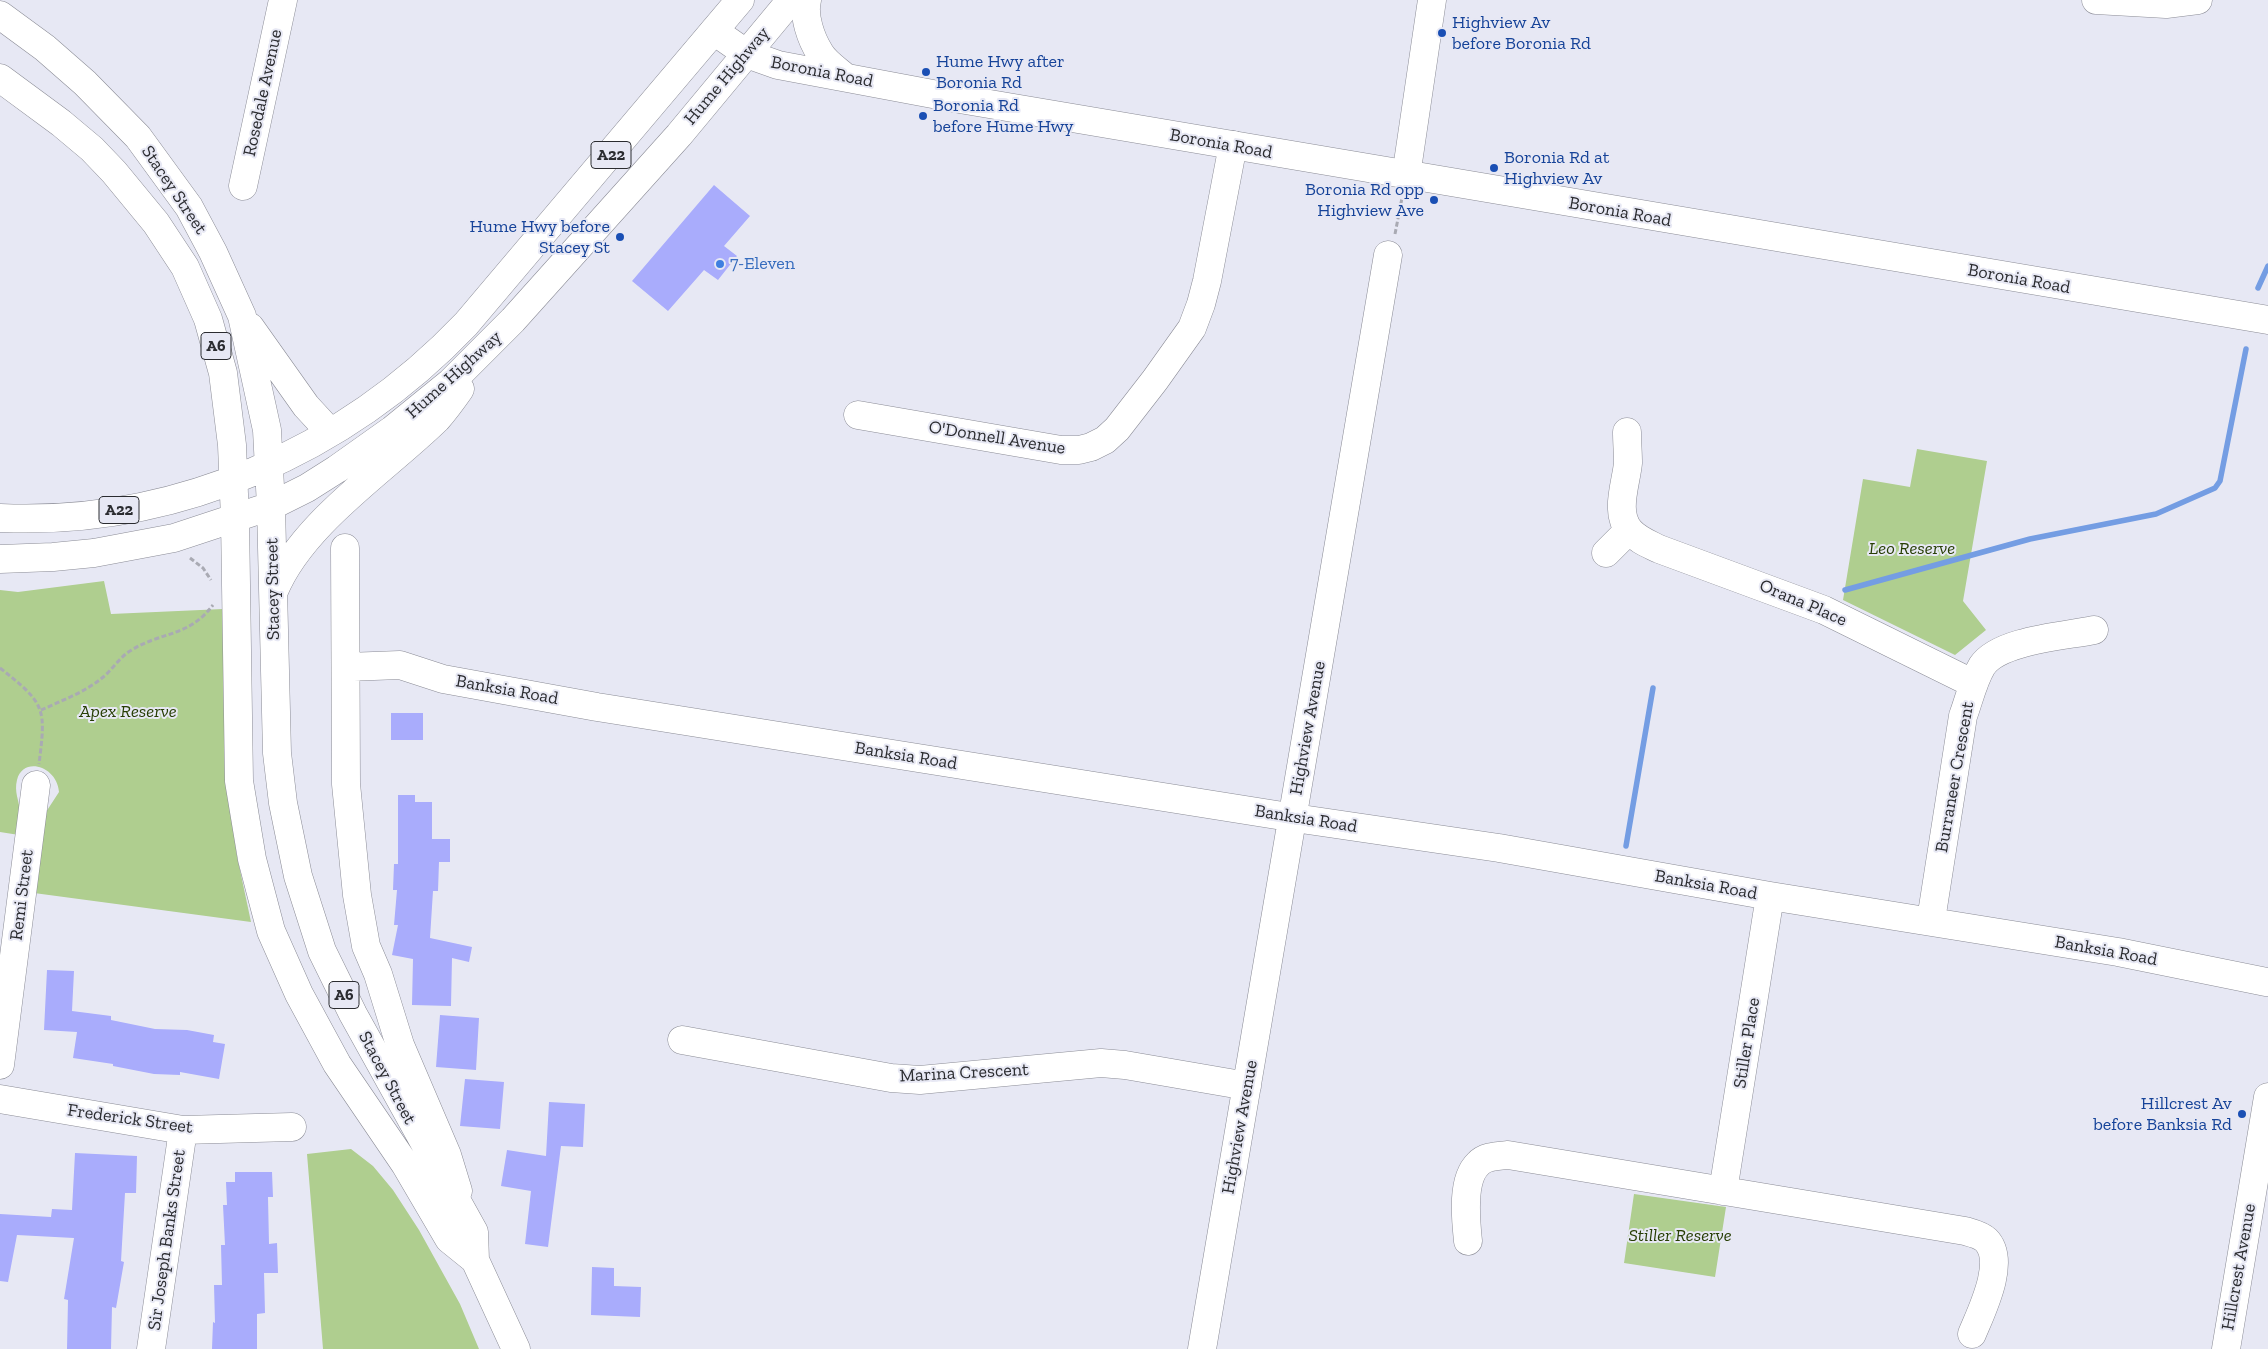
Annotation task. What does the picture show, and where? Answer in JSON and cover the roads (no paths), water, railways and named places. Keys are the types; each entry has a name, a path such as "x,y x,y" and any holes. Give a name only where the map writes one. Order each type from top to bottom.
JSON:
{"main road":[{"name":"Rosedale Avenue","path":"243,186 283,0"},
{"name":"Hume Highway","path":"0,518 70,517 157,504 234,481 304,448 394,390 444,347 506,278 740,0"},
{"name":"Hume Highway","path":"0,558 53,557 94,553 174,538 235,519 271,506 329,474 392,430 451,382 513,320 679,135 791,0"},
{"path":"807,0 805,6 809,29 820,54 845,78"},
{"path":"1406,176 1432,0"},
{"path":"2096,0 2166,4 2198,0"},
{"name":"Stacey Street","path":"0,16 45,48 85,83 138,137 189,207 213,252 242,316 267,430 278,753 283,803 298,876 322,951 353,1014 474,1232 475,1260 516,1349"},
{"name":"Boronia Road","path":"714,31 747,54 778,65 845,78 1406,176 2268,320"},
{"name":"Stacey Street","path":"0,78 61,123 92,149 114,172 156,223 185,268 208,319 223,374 234,481 239,781 252,859 271,931 299,994 337,1064 405,1164 449,1239 475,1260"},
{"name":"O'Donnell Avenue","path":"858,415 1061,450 1079,450 1104,440 1117,429 1192,328 1205,288 1233,146"},
{"name":"Highview Avenue","path":"1202,1349 1388,255"},
{"path":"242,316 306,406 330,432"},
{"path":"273,593 280,575 309,538 339,506 438,418 513,320"},
{"path":"1606,553 1629,530 1624,521 1622,507 1628,461 1627,432"},
{"name":"Orana Place","path":"1629,530 1638,539 1659,549 1824,610 1974,684"},
{"name":"Stacey Street","path":"345,548 346,784 357,895 366,946 378,974 400,1046 447,1155 466,1215"},
{"name":"Burraneer Crescent","path":"1931,920 1962,725 1974,684 1983,664 1999,652 2018,645 2094,630"},
{"name":"Banksia Road","path":"347,667 400,666 443,679 616,710 1499,848 1770,896 1931,920 2118,952 2267,985"},
{"name":"Remi Street","path":"0,1066 36,785"},
{"name":"Stiller Place","path":"1723,1191 1770,896"},
{"name":"Marina Crescent","path":"682,1040 891,1078 920,1080 1101,1064 1125,1065 1247,1086"},
{"name":"Hillcrest Avenue","path":"2226,1349 2268,1097"},
{"name":"Frederick Street","path":"0,1098 183,1130 292,1127"},
{"name":"Sir Joseph Banks Street","path":"151,1349 183,1130"},
{"path":"1468,1241 1466,1216 1468,1189 1474,1168 1484,1151 1524,1156 1990,1235 1993,1256 1992,1283 1972,1334"}],"waterway":[{"path":"2258,288 2268,266"},
{"path":"1845,590 2030,539 2156,514 2215,488 2220,481 2246,349"},
{"path":"1626,846 1653,688"}],"place":[{"name":"Highview Av before Boronia Rd","path":"1442,33"},
{"name":"Hume Hwy after Boronia Rd","path":"926,72"},
{"name":"Boronia Rd before Hume Hwy","path":"923,116"},
{"name":"Boronia Rd at Highview Av","path":"1494,168"},
{"name":"Boronia Rd opp Highview Ave","path":"1434,200"},
{"name":"Hume Hwy before Stacey St","path":"620,237"},
{"name":"7-Eleven","path":"720,264"},
{"name":"Hillcrest Av before Banksia Rd","path":"2242,1114"}],"park label":[{"name":"Leo Reserve","path":"1912,549"},
{"name":"Apex Reserve","path":"128,712"},
{"name":"Stiller Reserve","path":"1680,1236"}]}
